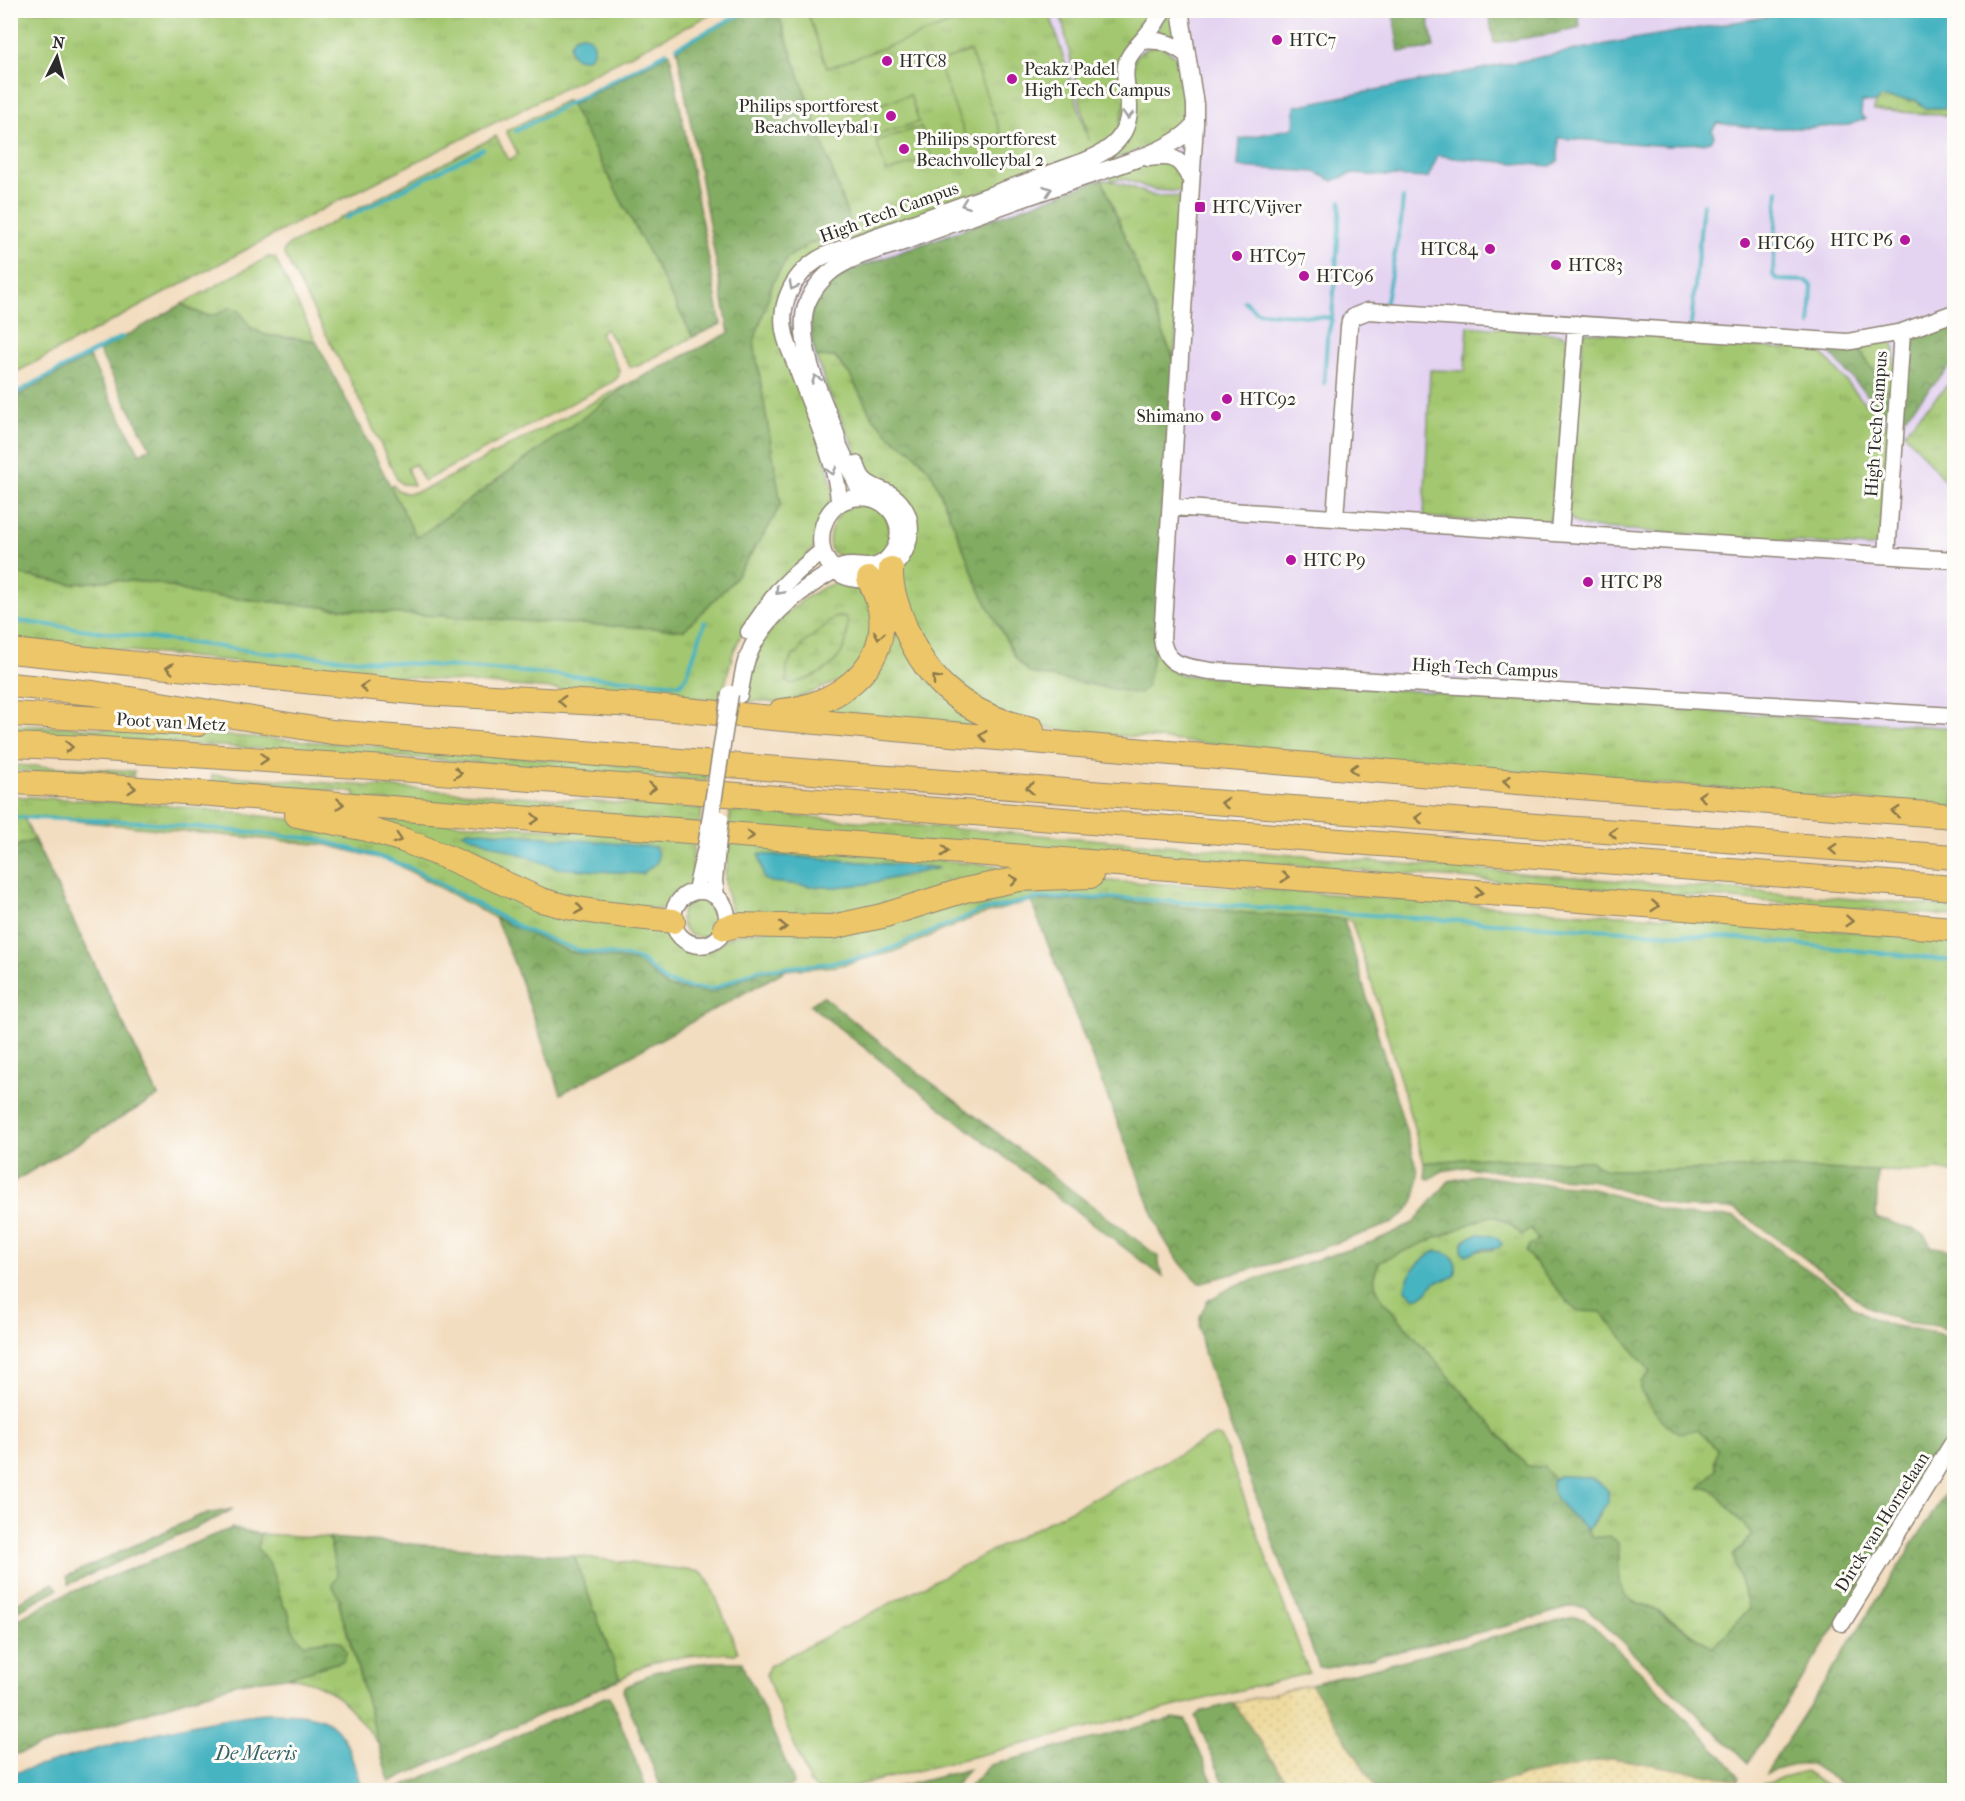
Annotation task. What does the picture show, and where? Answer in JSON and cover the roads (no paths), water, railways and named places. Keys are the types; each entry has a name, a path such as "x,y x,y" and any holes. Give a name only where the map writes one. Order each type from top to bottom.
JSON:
{"highway":[{"path":"10,651 422,693 761,712 788,710 810,705 832,696 858,678 868,664 877,647 883,569"},
{"path":"883,569 911,641 921,659 939,683 958,699 1006,723 1041,731 1135,742 1146,749"},
{"path":"10,685 93,693 332,732 851,775 1954,857"},
{"path":"620,704 1146,749 1306,766 1954,816"},
{"name":"Poot van Metz","path":"10,714 332,732"},
{"path":"10,745 88,747 374,767 1954,888"},
{"path":"10,782 198,793 1954,929"},
{"path":"198,793 258,809 323,819 367,829 403,840 452,859 541,900 601,913 673,921"},
{"path":"725,928 737,925 832,927 882,916 965,890 1020,879 1097,876 1144,878 1226,872"}],"street":[{"name":"High Tech Campus","path":"839,504 835,479 826,450 785,334 783,313 789,291 799,275 817,260 838,250 1108,151 1119,141 1127,125 1129,106 1127,61 1133,50 1152,29 1162,10"},
{"name":"High Tech Campus","path":"1180,10 1195,104 1195,123 1162,645 1174,662 1181,666 1211,670 1954,716"},
{"path":"1142,41 1175,45 1187,55"},
{"name":"High Tech Campus","path":"868,491 856,486 839,446 806,352 804,315 809,300 829,273 855,259 1135,160 1185,136 1195,123"},
{"path":"1135,160 1171,157 1182,163 1191,181"},
{"name":"High Tech Campus","path":"1335,518 1349,327 1350,321 1355,316 1368,311 1847,342 1902,332 1954,313"},
{"path":"1560,533 1576,324"},
{"name":"High Tech Campus","path":"1887,555 1902,332"},
{"path":"868,491 893,495 906,510 910,529 906,550 900,560 883,569 850,578 836,571 826,560 820,538 823,523 839,504 868,491"},
{"path":"1171,507 1954,560"},
{"path":"696,891 712,847 739,655 761,613 784,586 822,551"},
{"path":"735,694 747,659 760,632 805,589 846,567 877,566 883,569"},
{"path":"712,847 716,895"},
{"path":"696,891 716,895 723,903 727,913 725,928 715,941 699,945 679,936 673,921 674,909 680,899 696,891"},
{"name":"Dirck van Hornelaan","path":"1842,1623 1954,1441"}],"water":[{"path":"1808,10 1954,11 1954,108 1924,108 1916,100 1880,98 1875,103 1862,102 1861,115 1865,119 1849,125 1758,128 1717,123 1712,130 1714,137 1711,141 1669,146 1559,138 1558,161 1551,166 1438,155 1428,178 1350,174 1333,181 1315,172 1238,167 1240,139 1294,128 1295,106 1622,41"},
{"path":"582,35 590,39 594,47 590,55 582,59 574,55 570,47 574,39"},
{"path":"468,830 655,847 658,854 657,862 642,874 557,868 462,833"},
{"path":"759,854 939,868 867,884 821,887 771,882 764,879"},
{"path":"1479,1234 1495,1237 1502,1244 1498,1248 1481,1249 1466,1255 1462,1251 1464,1241"},
{"path":"1436,1251 1442,1251 1453,1258 1456,1266 1455,1276 1436,1282 1423,1296 1413,1297 1405,1288 1410,1275 1420,1262"},
{"path":"1559,1476 1592,1479 1608,1491 1608,1502 1587,1530 1555,1496 1552,1481"},
{"name":"De Meeris","path":"265,1713 309,1715 323,1719 334,1726 349,1749 362,1790 11,1790 11,1774 169,1730"}],"waterway":[{"path":"677,47 745,12"},
{"path":"516,131 667,52"},
{"path":"346,218 483,149"},
{"path":"1778,190 1773,275 1777,280 1807,281 1812,286 1810,325"},
{"path":"1385,306 1401,221 1403,198"},
{"path":"1324,383 1327,339 1332,318 1341,201"},
{"path":"1691,325 1703,204"},
{"path":"1244,301 1257,312 1332,318"},
{"path":"10,396 122,337"},
{"path":"10,620 268,653 681,684 687,675 705,622"},
{"path":"10,817 144,822 316,839 409,867 525,930 577,950 630,957 642,961 666,982 692,988 713,989 756,970 860,958 895,947 980,911 1040,898 1121,898 1739,938 1954,961"}],"place":[{"name":"HTC7","path":"1277,40"},
{"name":"HTC8","path":"887,61"},
{"name":"Peakz Padel High Tech Campus","path":"1012,79"},
{"name":"Philips sportforest Beachvolleybal 1","path":"891,116"},
{"name":"Philips sportforest Beachvolleybal 2","path":"904,149"},
{"name":"HTC/Vijver","path":"1200,207"},
{"name":"HTC P6","path":"1905,240"},
{"name":"HTC69","path":"1745,243"},
{"name":"HTC84","path":"1490,249"},
{"name":"HTC97","path":"1237,256"},
{"name":"HTC83","path":"1556,265"},
{"name":"HTC96","path":"1304,276"},
{"name":"HTC92","path":"1227,399"},
{"name":"Shimano","path":"1216,416"},
{"name":"HTC P9","path":"1291,560"},
{"name":"HTC P8","path":"1588,582"}]}
